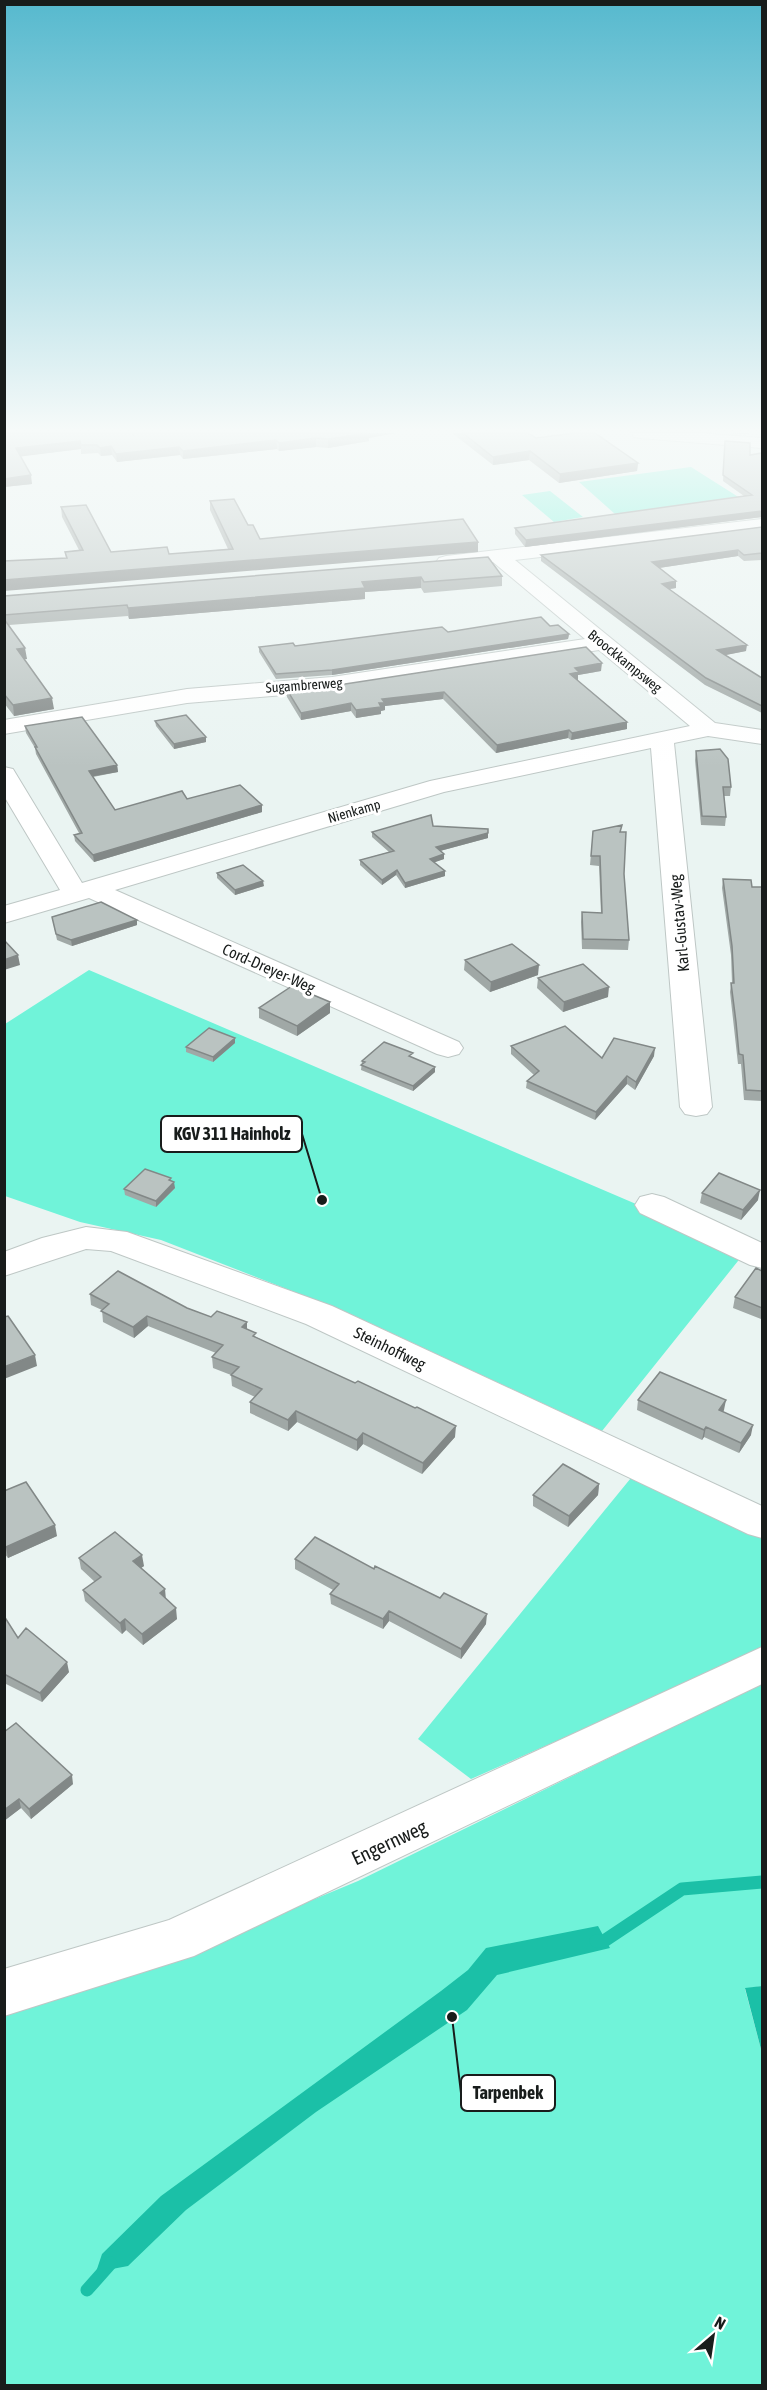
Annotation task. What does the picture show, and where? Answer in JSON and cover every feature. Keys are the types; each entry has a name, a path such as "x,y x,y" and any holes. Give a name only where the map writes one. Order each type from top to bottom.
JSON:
{"street":[{"path":"431,564 607,545"},
{"name":"Broockkampsweg","path":"500,558 708,729"},
{"name":"Sugambrerweg","path":"4,727 187,696 332,684 603,643"},
{"path":"708,729 762,736"},
{"name":"Nienkamp","path":"4,915 440,786 708,729"},
{"name":"Karl-Gustav-Weg","path":"662,739 696,1107"},
{"path":"4,774 82,891"},
{"name":"Cord-Dreyer-Weg","path":"82,891 448,1048"},
{"path":"652,1205 762,1257"},
{"name":"Steinhoffweg","path":"4,1265 54,1246 86,1238 115,1240 319,1315 762,1523"},
{"name":"Engernweg","path":"4,1993 177,1940 762,1665"}],"shaded area":[{"path":"89,970 746,1251 602,1431 346,1312 161,1240 80,1222 5,1196 5,1024"},
{"path":"635,1473 762,1532 762,1650 471,1779 418,1739"},
{"path":"762,1683 762,1986 745,1989 762,2053 762,2385 5,2386 5,2013 185,1953 358,1881"},
{"path":"598,1926 610,1948 497,1975 467,2010 316,2112 186,2210 128,2266 96,2272 102,2254 161,2196 441,1991 468,1970 486,1948"},
{"path":"762,1986 762,2053 745,1988"}],"building":[{"path":"80,545 107,545 111,552 167,547 169,554 233,549 231,545 446,545 4,580 4,561 67,558 65,552 83,550"},
{"path":"624,545 762,545 762,553 744,555 738,550 652,562 676,581 662,584 747,645 717,650 762,678 762,706 706,678 541,555"},
{"path":"488,557 502,576 424,582 421,577 362,582 365,588 128,608 127,605 4,615 4,596"},
{"path":"541,617 550,626 558,625 569,634 332,670 276,674 259,647 293,643 295,646 442,627 448,632"},
{"path":"4,619 25,648 17,649 52,698 13,705 4,694"},
{"path":"586,647 602,663 575,668 579,672 570,674 627,722 572,733 569,730 497,745 444,692 382,699 385,703 379,703 381,707 356,710 351,703 301,713 287,690 332,686"},
{"path":"186,715 206,737 174,744 155,721"},
{"path":"82,717 117,765 89,771 115,810 182,791 187,799 240,785 262,805 93,855 74,835 82,833 25,726"},
{"path":"720,749 728,759 731,787 723,787 726,817 702,816 696,751"},
{"path":"431,815 433,826 488,829 488,833 436,847 444,854 430,859 445,871 405,883 397,870 382,880 360,860 394,851 372,832"},
{"path":"622,825 620,832 626,832 624,874 629,940 583,939 582,912 602,913 600,856 591,856 593,831"},
{"path":"243,865 263,881 235,890 217,873"},
{"path":"723,879 751,880 752,887 762,887 762,1091 746,1090 743,1055 739,1054 731,983 734,983 732,946"},
{"path":"101,902 137,920 71,940 56,934 52,917"},
{"path":"4,940 18,955 4,960"},
{"path":"512,944 539,965 491,982 465,960"},
{"path":"583,964 609,987 564,1002 538,978"},
{"path":"292,986 330,1002 297,1026 259,1008"},
{"path":"565,1026 602,1058 614,1038 655,1048 636,1082 627,1076 596,1112 527,1081 539,1071 511,1046"},
{"path":"209,1028 235,1038 213,1057 186,1047"},
{"path":"384,1042 413,1053 409,1056 435,1067 413,1086 361,1065 365,1062 362,1061"},
{"path":"145,1169 171,1178 169,1180 174,1182 156,1201 124,1189"},
{"path":"719,1173 760,1190 743,1210 702,1193"},
{"path":"756,1268 762,1271 762,1308 735,1297"},
{"path":"118,1271 187,1308 211,1317 217,1311 247,1322 242,1327 256,1333 253,1336 456,1426 423,1463 363,1433 357,1440 296,1411 288,1420 250,1402 262,1389 231,1375 239,1367 212,1357 223,1345 147,1316 133,1327 101,1311 109,1304 90,1294"},
{"path":"8,1316 35,1355 4,1367 4,1317"},
{"path":"660,1372 726,1400 719,1410 753,1425 741,1443 706,1427 704,1430 638,1400"},
{"path":"563,1464 599,1484 569,1516 533,1495"},
{"path":"26,1482 55,1525 6,1547 4,1545 4,1491"},
{"path":"115,1532 142,1555 133,1561 165,1589 160,1593 176,1608 142,1634 125,1619 120,1623 83,1590 101,1577 79,1558"},
{"path":"315,1537 374,1569 375,1566 440,1598 444,1593 487,1614 461,1649 389,1611 383,1619 330,1594 339,1584 295,1559"},
{"path":"4,1616 18,1638 26,1628 67,1662 40,1693 4,1674"},
{"path":"16,1723 72,1775 29,1809 19,1799 4,1810 4,1732"}],"waterway":[{"path":"596,1941 604,1941 682,1889 762,1882"},
{"path":"87,2290 111,2263"}],"place":[{"name":"KGV 311 Hainholz","path":"322,1200"},
{"name":"Tarpenbek","path":"452,2017"}]}
